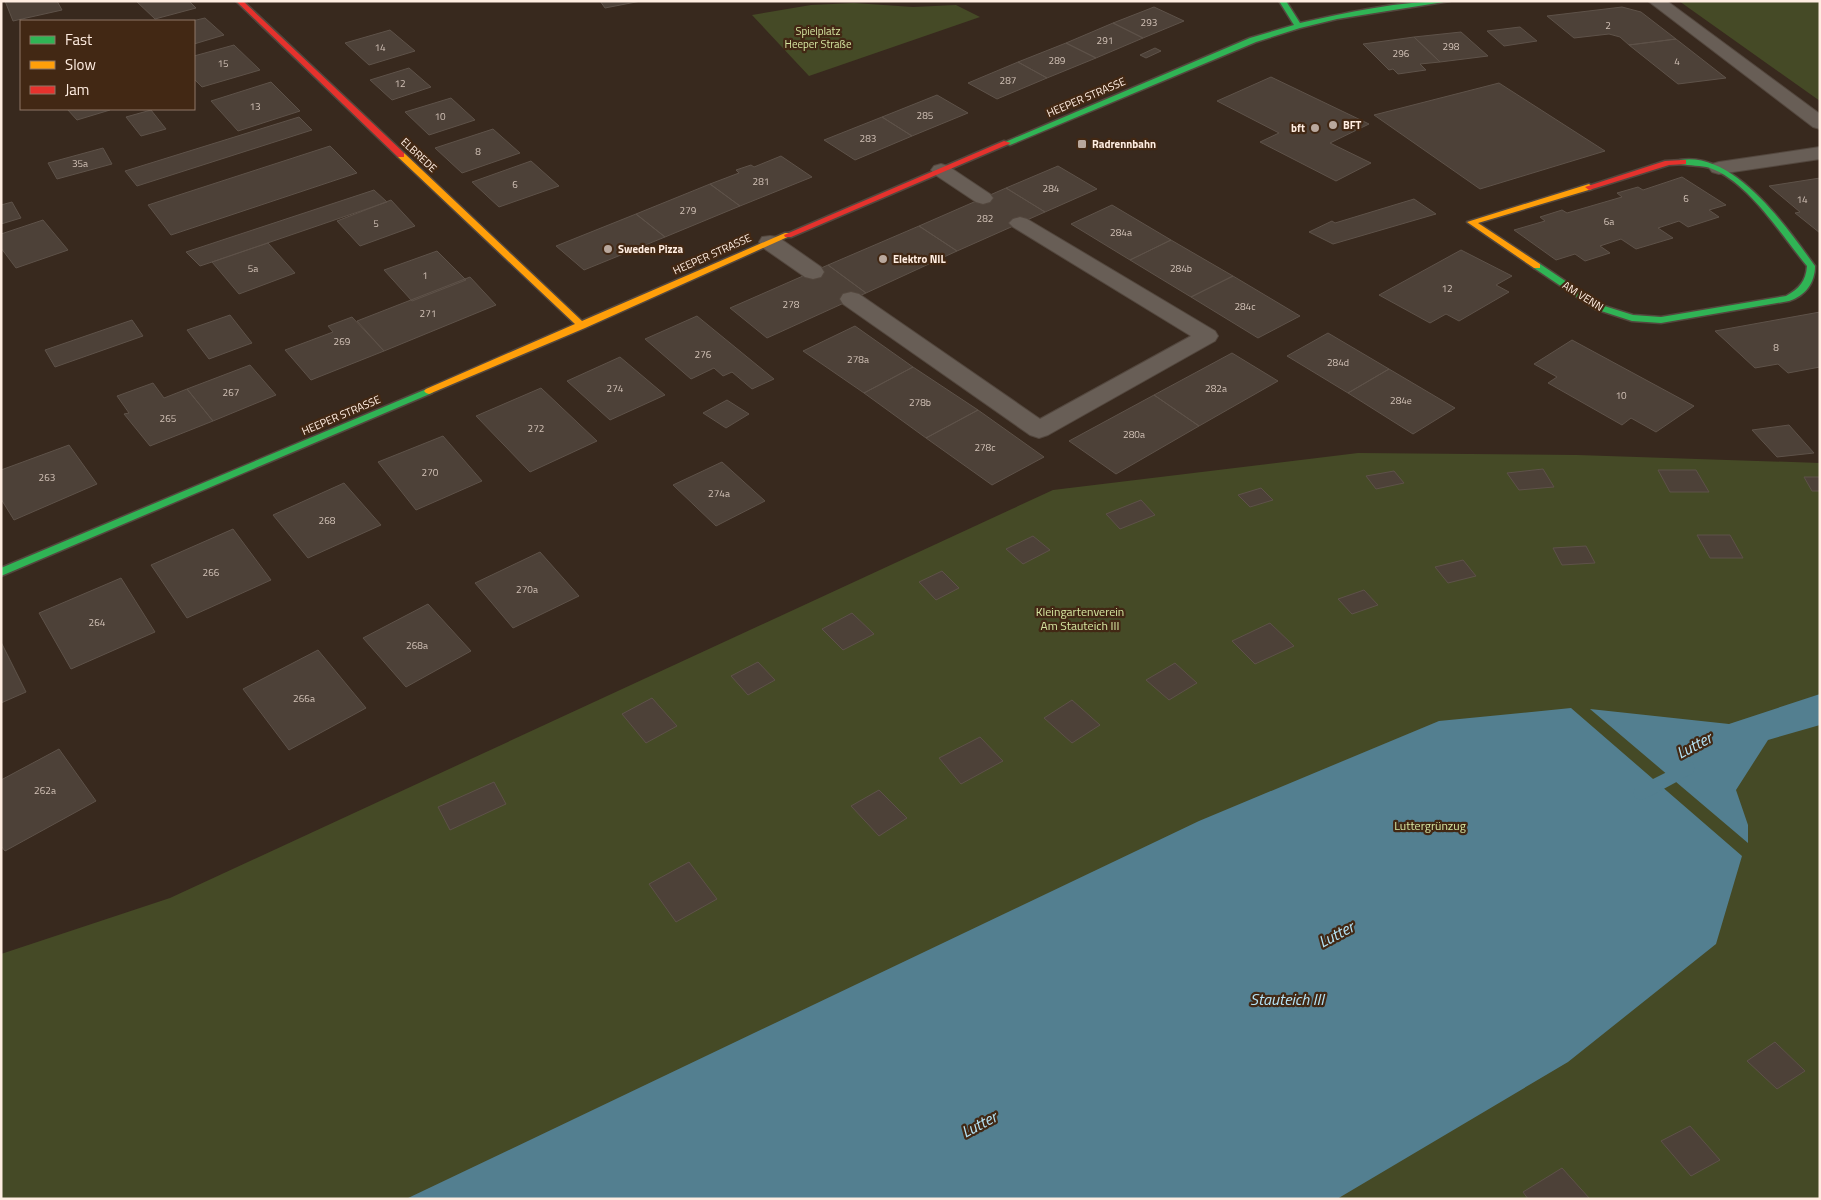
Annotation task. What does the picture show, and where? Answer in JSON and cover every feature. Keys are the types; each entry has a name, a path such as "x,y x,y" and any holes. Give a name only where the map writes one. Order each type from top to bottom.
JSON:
{"street":[{"name":"ELBREDE","path":"238,1 582,326"},
{"path":"1282,1 1298,26"},
{"name":"HEEPER STRASSE","path":"1,572 582,326 770,242 1253,40 1298,26 1382,9 1447,1"},
{"path":"1656,1 1820,123"},
{"name":"AM VENN","path":"1719,168 1740,183 1811,266 1810,283 1802,291 1789,298 1661,320 1632,318 1598,307 1471,222 1668,163 1702,164 1719,168 1820,153"},
{"path":"941,170 983,198"},
{"path":"851,299 1039,430 1207,336 1020,223"},
{"path":"770,242 813,272"}],"green space":[{"path":"1679,1 1820,1 1820,101"},
{"name":"Spielplatz Heeper Straße","path":"854,3 913,7 956,5 980,17 809,76 752,15 811,5"},
{"name":"Luttergrünzug","path":"1358,453 1577,455 1820,463 1820,1199 1,1199 1,954 170,898 1053,490"}],"water":[{"path":"1820,694 1820,725 1768,740 1736,790 1748,825 1748,843 1590,709 1729,724"},
{"name":"Stauteich III","path":"1571,708 1742,856 1716,944 1568,1062 1337,1199 406,1199 1199,821 1439,721"}],"building":[{"path":"5,1 57,1 62,10 13,21"},
{"path":"136,1 189,1 196,8 155,19"},
{"path":"600,1 641,1 605,8"},
{"path":"1154,7 1184,21 1143,38 1113,23"},
{"path":"1622,7 1641,12 1676,39 1629,45 1620,37 1609,34 1574,38 1547,16"},
{"path":"205,18 224,35 195,44 195,20"},
{"path":"1113,23 1143,38 1096,58 1066,43"},
{"path":"1520,27 1537,41 1504,46 1487,31"},
{"path":"390,30 415,51 369,65 345,43"},
{"path":"1461,32 1488,56 1440,62 1414,37"},
{"path":"1414,37 1440,62 1420,64 1426,70 1398,74 1393,69 1389,70 1363,44"},
{"path":"1676,39 1726,78 1678,84 1629,45"},
{"path":"1066,43 1096,58 1047,78 1018,62"},
{"path":"234,45 260,70 202,87 195,80 195,56"},
{"path":"1155,48 1161,51 1146,58 1140,55"},
{"path":"1018,62 1047,78 997,99 968,83"},
{"path":"409,68 431,87 392,100 370,80"},
{"name":"bft","path":"1271,77 1369,124 1330,143 1371,163 1336,181 1260,142 1279,133 1217,101"},
{"path":"271,82 300,111 238,131 211,101"},
{"path":"1499,83 1605,151 1480,189 1374,115"},
{"path":"937,95 968,113 912,136 882,117"},
{"path":"451,98 475,120 429,135 405,112"},
{"path":"68,110 110,110 77,120"},
{"path":"151,110 166,129 141,136 126,117"},
{"path":"299,117 312,130 137,186 125,171"},
{"path":"882,117 912,136 855,160 824,140"},
{"path":"493,129 520,153 462,173 435,148"},
{"path":"330,146 357,173 171,235 148,205"},
{"path":"103,148 112,164 57,179 48,163"},
{"path":"781,156 812,177 740,206 710,184 739,173 736,170 751,165 754,167"},
{"path":"531,161 559,186 499,207 472,182"},
{"path":"1058,166 1097,189 1045,212 1006,188"},
{"path":"1682,177 1726,205 1709,210 1719,217 1688,227 1679,221 1658,228 1673,238 1636,249 1621,239 1600,246 1610,253 1585,261 1575,254 1556,260 1514,230 1545,221 1540,217 1562,210 1567,213 1622,197 1617,193 1638,187 1643,190"},
{"path":"1820,178 1820,233 1795,213 1800,212 1769,186"},
{"path":"710,184 740,206 665,237 636,214"},
{"path":"1006,188 1045,212 957,251 919,226"},
{"path":"374,190 387,202 200,266 186,252"},
{"path":"1414,199 1436,214 1333,244 1309,232 1332,221 1335,223"},
{"path":"391,200 415,226 360,246 337,221"},
{"path":"12,202 21,218 1,224 1,205"},
{"path":"1112,205 1171,240 1130,260 1071,224"},
{"path":"636,214 665,237 584,270 556,246"},
{"path":"43,220 68,250 16,268 1,248 1,234"},
{"path":"919,226 957,251 866,293 828,265"},
{"path":"1171,240 1233,276 1191,297 1130,260"},
{"path":"268,243 295,273 239,294 212,262"},
{"path":"1461,250 1512,276 1496,285 1509,292 1459,321 1446,314 1430,323 1379,295"},
{"path":"437,251 466,280 412,301 384,270"},
{"path":"828,265 866,293 767,338 730,308"},
{"path":"1233,276 1300,316 1258,338 1191,297"},
{"path":"470,277 496,305 384,351 357,321"},
{"path":"1820,312 1820,367 1788,373 1778,364 1755,368 1715,331"},
{"path":"230,315 252,343 209,359 187,330"},
{"path":"697,316 774,379 752,389 732,372 723,376 714,368 691,379 645,339"},
{"path":"352,317 384,351 311,380 285,350 333,332 328,326"},
{"path":"132,320 143,336 55,367 45,350"},
{"path":"855,326 913,367 864,393 803,351"},
{"path":"1328,333 1389,369 1348,393 1287,356"},
{"path":"1572,340 1694,406 1656,432 1631,418 1622,425 1548,383 1557,377 1534,364"},
{"path":"1232,353 1278,381 1199,426 1154,395"},
{"path":"620,357 665,395 610,420 567,381"},
{"path":"250,365 276,395 213,421 187,389"},
{"path":"913,367 978,410 926,438 864,393"},
{"path":"1389,369 1455,408 1413,434 1348,393"},
{"path":"153,383 164,398 187,389 213,421 150,446 124,414 129,413 117,396"},
{"path":"541,388 597,441 530,472 476,416"},
{"path":"1154,395 1199,426 1116,474 1069,441"},
{"path":"727,400 749,414 726,428 703,413"},
{"path":"978,410 1044,457 992,485 926,438"},
{"path":"1789,425 1814,453 1777,457 1752,430"},
{"path":"443,436 482,481 416,510 378,462"},
{"path":"69,445 97,484 14,520 1,499 1,470"},
{"path":"722,462 765,501 716,526 673,485"},
{"path":"1543,469 1554,487 1519,490 1507,473"},
{"path":"1658,470 1696,470 1709,492 1670,492"},
{"path":"1394,471 1404,483 1376,489 1366,476"},
{"path":"1804,477 1820,477 1820,491 1812,491"},
{"path":"344,483 381,525 308,558 273,515"},
{"path":"1261,488 1273,500 1250,507 1238,495"},
{"path":"1141,500 1155,515 1120,529 1106,514"},
{"path":"233,529 271,580 187,618 151,565"},
{"path":"1697,535 1730,535 1743,558 1710,558"},
{"path":"1033,536 1050,550 1023,564 1006,549"},
{"path":"1586,546 1595,563 1562,565 1553,548"},
{"path":"540,552 579,596 513,628 475,583"},
{"path":"1463,560 1476,576 1448,583 1435,567"},
{"path":"942,571 959,588 936,600 919,582"},
{"path":"121,578 155,632 71,669 39,613"},
{"path":"1364,590 1378,605 1352,614 1338,599"},
{"path":"428,604 471,651 406,687 363,638"},
{"path":"852,613 874,634 843,650 822,629"},
{"path":"1270,623 1294,646 1255,664 1232,641"},
{"path":"1,642 26,692 1,703"},
{"path":"318,650 366,708 289,750 243,689"},
{"path":"758,662 775,680 748,695 731,676"},
{"path":"1175,663 1197,683 1169,700 1146,680"},
{"path":"652,698 677,726 646,743 622,714"},
{"path":"1072,700 1100,725 1072,743 1044,718"},
{"path":"980,737 1003,761 961,784 939,758"},
{"path":"59,749 96,801 5,851 1,846 1,780"},
{"path":"494,782 506,804 450,830 438,807"},
{"path":"879,790 907,818 879,836 851,806"},
{"path":"689,862 717,899 676,922 649,884"},
{"path":"1775,1042 1805,1071 1777,1089 1747,1061"},
{"path":"1690,1126 1720,1160 1691,1176 1661,1141"},
{"path":"1562,1168 1590,1199 1528,1199 1523,1192"}],"waterway":[{"name":"Lutter","path":"1641,793 1687,768"}],"traffic: fast":[{"path":"1282,1 1298,26"},
{"path":"1007,143 1253,40 1298,26 1337,17 1447,1"},
{"path":"1537,266 1598,307 1632,318 1661,320 1789,298 1806,286 1810,277 1811,266 1755,198 1730,175 1717,168 1705,164 1683,162"},
{"path":"1,572 429,391"}],"traffic: slow":[{"path":"401,155 582,326"},
{"path":"1537,266 1471,222 1589,187"},
{"path":"429,391 788,235"}],"traffic: jam":[{"path":"239,1 401,155"},
{"path":"788,235 1007,143"},
{"path":"1589,187 1668,163 1683,162"}],"place":[{"name":"BFT","path":"1333,125"},
{"name":"bft","path":"1315,128"},
{"name":"Radrennbahn","path":"1082,144"},
{"name":"Sweden Pizza","path":"608,249"},
{"name":"Elektro NIL","path":"883,259"}],"park label":[{"name":"Kleingartenverein Am Stauteich III","path":"1080,619"}]}
